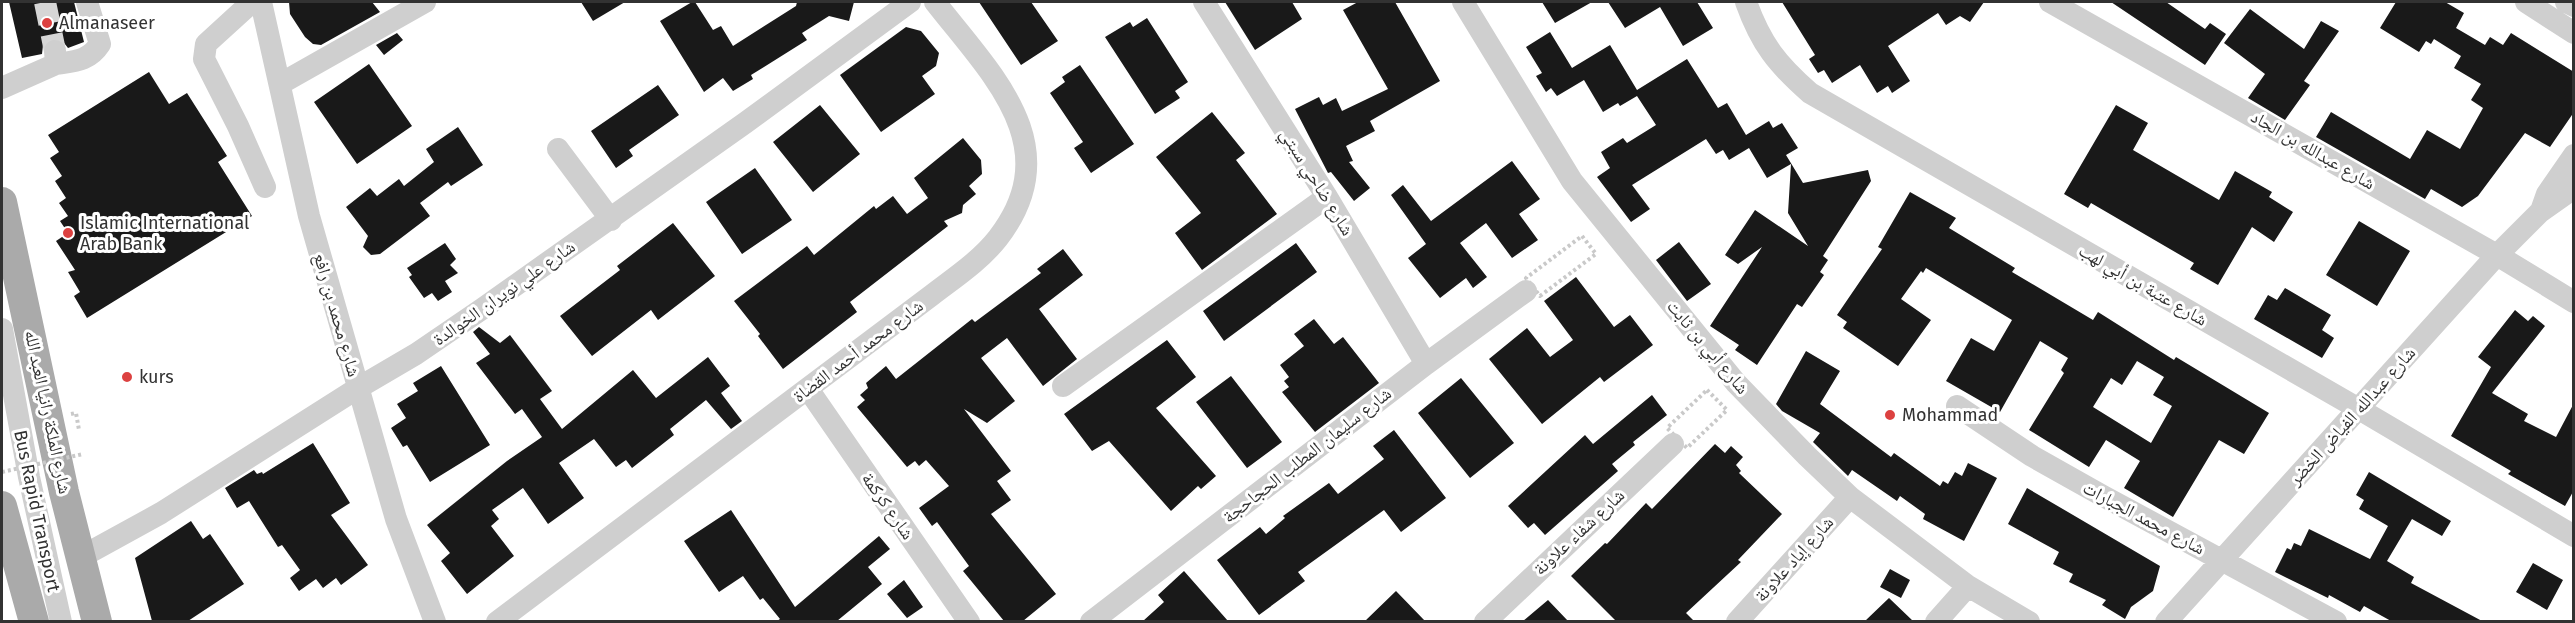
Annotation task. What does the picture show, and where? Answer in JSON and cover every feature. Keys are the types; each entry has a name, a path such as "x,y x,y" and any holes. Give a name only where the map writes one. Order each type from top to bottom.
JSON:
{"main road":[{"name":"شارع الملكة رانيا العبد الله","path":"2,202 97,621"},
{"path":"2,506 33,621"}],"street":[{"path":"2,88 55,57 86,59 94,53 100,44 87,2"},
{"path":"252,2 206,44 203,52 204,59 238,126 265,187"},
{"name":"شارع محمد بن رافع","path":"261,2 309,216 396,519 435,621"},
{"path":"280,84 425,2"},
{"name":"شارع علي نويران الخوالدة","path":"81,557 161,513 454,328 610,220 910,2"},
{"name":"شارع محمد أحمد القضاة","path":"497,621 972,264 996,240 1014,215 1024,187 1027,161 1016,111 935,2"},
{"name":"شارع ضاحي سبتي","path":"1204,2 1327,197 1426,364"},
{"name":"شارع أبي بن ثابت","path":"1463,2 1566,172 1604,223 1737,383 1850,497 1968,586 2029,621"},
{"name":"شارع عتبة بن أبي لهب","path":"1746,2 1756,31 1781,67 1810,93 2359,409 2574,536"},
{"name":"شارع عبدالله بن الجاد","path":"2050,2 2497,255 2574,302"},
{"path":"2526,2 2574,33"},
{"path":"2566,2 2574,6"},
{"path":"558,150 610,220"},
{"name":"شارع عبدالله الفياض الخضر","path":"2540,212 2547,194 2574,155"},
{"name":"شارع عبدالله الفياض الخضر","path":"2166,621 2224,561 2497,255 2540,212 2574,188"},
{"path":"1063,386 1327,197"},
{"name":"شارع سليمان المطلب الحجاحجة","path":"1091,621 1426,364 1533,286"},
{"name":"Bus Rapid Transport","path":"2,329 15,469 61,621"},
{"name":"شارع كركمة","path":"808,389 969,621"},
{"name":"Bus Rapid Transport","path":"2,392 15,469 51,621"},
{"name":"شارع محمد الجبارات","path":"1957,406 2052,467 2336,621"},
{"name":"شارع شفاء علاونة","path":"1485,621 1679,437"},
{"name":"شارع إياد علاونة","path":"1751,617 1850,497"},
{"path":"1936,621 1968,586"}],"path":[{"path":"1582,236 1596,254 1533,286 1582,236"},
{"path":"1707,390 1727,410 1679,437 1707,390"},
{"path":"15,469 83,454"}],"building":[{"name":"Almanaseer","path":"9,2 74,2 84,42 68,48 61,39 53,38 43,45 42,54 22,58"},
{"path":"289,2 372,2 380,12 321,45 313,44 305,37 290,14"},
{"path":"581,2 625,2 593,21"},
{"path":"695,2 713,30 721,26 733,46 796,6 797,2 854,2 849,21 829,16 802,33 807,40 751,75 753,79 733,91 723,78 704,92 660,21"},
{"path":"979,2 1031,2 1058,41 1021,65"},
{"path":"1225,2 1292,2 1302,19 1255,50"},
{"path":"1358,2 1395,2 1440,81 1370,121 1375,131 1346,146 1353,161 1349,162 1370,188 1354,201 1331,172 1328,173 1295,109 1319,97 1323,105 1336,98 1342,111 1388,89 1343,10"},
{"path":"1542,2 1592,2 1555,23"},
{"path":"1608,2 1697,2 1713,28 1683,46 1660,7 1625,28"},
{"path":"1782,2 1984,2 1970,22 1960,16 1946,25 1938,13 1888,46 1910,81 1892,93 1888,86 1877,93 1860,65 1832,83 1824,70 1818,73 1809,59 1815,55"},
{"path":"2111,2 2166,2 2205,29 2210,23 2226,34 2205,65"},
{"path":"2396,2 2445,2 2464,13 2456,28 2485,45 2490,37 2503,45 2511,33 2574,72 2574,112 2550,147 2525,133 2478,196 2462,207 2431,189 2425,199 2316,137 2331,112 2410,159 2427,130 2460,149 2483,108 2471,100 2481,84 2454,68 2461,56 2434,39 2431,44 2426,41 2419,52 2380,28"},
{"path":"2250,9 2304,49 2321,21 2339,31 2304,81 2310,85 2285,120 2248,98 2265,74 2224,43"},
{"path":"1147,18 1188,82 1175,91 1180,98 1155,114 1105,37 1130,22 1133,27"},
{"path":"906,27 921,31 939,53 936,66 922,76 935,94 881,132 840,75"},
{"path":"1550,32 1572,68 1610,45 1637,90 1687,59 1718,108 1727,103 1746,135 1769,121 1773,128 1782,123 1798,148 1786,155 1803,183 1868,170 1871,181 1823,256 1828,260 1820,272 1824,275 1802,307 1797,304 1757,365 1735,350 1739,345 1710,326 1762,247 1738,264 1725,255 1755,210 1808,246 1788,213 1791,164 1767,178 1749,148 1729,160 1723,150 1716,154 1706,139 1632,185 1650,209 1631,222 1597,177 1610,168 1601,152 1623,138 1627,143 1656,125 1637,96 1620,106 1618,103 1603,112 1584,80 1557,96 1551,88 1546,92 1536,76 1542,73 1526,47"},
{"path":"397,33 403,40 384,55 376,45"},
{"path":"369,64 412,126 357,164 314,102"},
{"path":"1080,65 1134,144 1091,173 1074,148 1083,142 1050,93 1065,82 1062,77"},
{"path":"149,72 169,104 187,93 227,156 218,162 252,216 87,318 74,296 80,292 68,272 75,270 56,241 68,233 60,221 68,216 59,203 66,198 55,181 62,176 50,158 59,152 48,135"},
{"path":"658,85 679,115 629,150 633,156 616,168 591,131"},
{"path":"820,105 860,154 813,192 773,142"},
{"path":"2116,105 2148,123 2133,150 2219,200 2235,171 2272,192 2269,197 2293,212 2274,242 2252,227 2218,285 2190,269 2194,263 2091,203 2088,208 2064,194"},
{"path":"1212,112 1245,153 1236,160 1277,214 1202,270 1175,233 1201,213 1156,157"},
{"path":"458,127 483,165 451,186 448,182 420,203 430,216 380,254 371,255 363,247 368,236 346,207 370,188 377,196 399,179 404,186 434,162 426,149"},
{"path":"963,138 981,160 982,174 969,186 976,194 963,205 962,213 944,221 948,226 850,302 857,312 783,369 758,336 760,334 734,301 807,246 814,255 874,206 876,209 893,196 907,214 928,198 914,178"},
{"path":"1512,161 1540,199 1519,214 1538,240 1512,258 1486,223 1460,243 1487,277 1473,288 1466,278 1440,298 1408,258 1426,244 1391,195 1403,185 1431,221"},
{"path":"755,168 792,220 742,254 706,202"},
{"path":"1910,192 1956,218 1949,228 2015,268 2012,272 2093,320 2098,312 2174,360 2176,357 2269,413 2244,454 2219,440 2173,517 2124,488 2140,461 2106,440 2089,467 2029,430 2064,373 2061,370 2068,358 2040,341 2000,412 1946,381 1971,338 1994,351 2012,320 1926,268 1923,273 1921,271 1901,299 1931,320 1898,366 1843,328 1847,322 1837,315 1882,249 1878,247","holes":["2137,361 2164,377 2153,395 2172,406 2151,443 2093,407 2111,378 2122,385"]},
{"path":"2359,221 2410,251 2377,306 2326,275"},
{"path":"673,223 715,276 658,320 651,310 592,356 560,316 620,270 617,266"},
{"path":"1679,242 1711,284 1687,301 1656,260"},
{"path":"445,243 456,259 450,265 458,273 445,281 452,292 438,301 432,293 424,298 409,277 412,275 407,268"},
{"path":"1296,243 1317,272 1224,341 1203,311"},
{"path":"1063,249 1083,275 1039,309 1077,359 1043,386 1007,338 981,358 1015,401 987,423 964,409 1011,471 997,481 1011,500 991,514 1056,594 1023,621 1004,621 963,571 969,566 937,522 932,526 919,508 949,486 926,460 919,466 915,461 907,467 857,407 865,400 860,395 868,388 866,383 886,366 896,379 972,319 975,322 1041,273 1037,269"},
{"path":"1576,277 1614,327 1630,315 1653,345 1604,382 1600,377 1542,424 1489,359 1527,328 1550,357 1573,340 1544,301"},
{"path":"2285,288 2331,315 2322,330 2334,338 2322,358 2254,319 2268,295 2277,300"},
{"path":"2515,310 2528,321 2533,316 2545,326 2492,393 2528,414 2524,421 2556,437 2574,403 2574,490 2565,506 2508,474 2511,471 2451,436 2491,367 2478,357"},
{"path":"1314,319 1334,344 1343,337 1379,383 1315,432 1282,392 1289,387 1284,381 1289,377 1280,365 1304,346 1294,334"},
{"path":"479,327 500,343 510,335 552,391 540,399 562,429 633,370 656,398 708,357 730,386 721,393 742,421 731,429 706,400 670,429 674,435 632,468 626,460 616,467 594,439 559,463 584,498 548,524 523,488 492,510 499,519 491,526 514,556 467,594 441,561 450,553 427,525 507,461 542,437 522,409 515,414 476,363 490,354 473,332"},
{"path":"1167,340 1196,377 1156,408 1216,476 1201,489 1198,486 1171,511 1109,441 1092,451 1064,414"},
{"path":"1806,351 1840,371 1820,404 1891,457 1894,453 1940,486 1943,481 1948,484 1955,472 1962,476 1968,463 1997,478 1964,541 1923,519 1925,514 1900,496 1897,501 1852,470 1848,476 1813,442 1820,433 1782,411 1776,404"},
{"path":"441,366 490,445 430,482 407,445 403,447 391,428 406,418 397,404 418,391 413,383"},
{"path":"1231,376 1282,442 1247,468 1196,402"},
{"path":"1461,378 1514,443 1470,478 1418,413"},
{"path":"1652,395 1667,415 1633,442 1635,445 1612,464 1618,471 1545,535 1534,523 1528,528 1508,506 1585,435 1593,444"},
{"path":"1394,430 1446,498 1401,532 1384,510 1298,572 1305,581 1259,615 1217,560 1260,527 1266,534 1285,518 1283,516 1329,483 1338,494 1384,459 1373,446"},
{"path":"313,443 350,503 331,515 368,565 341,585 336,578 323,588 316,579 299,591 290,578 300,570 282,545 278,547 249,501 237,508 225,488 254,470 257,474 262,472 263,474"},
{"path":"1715,444 1725,453 1731,446 1743,457 1736,465 1741,471 1739,473 1782,514 1738,560 1741,562 1686,613 1694,621 1616,621 1571,576 1605,543 1607,544 1646,503 1652,509"},
{"path":"2369,472 2451,521 2442,536 2412,519 2387,561 2414,577 2411,583 2482,621 2391,621 2364,606 2360,612 2329,595 2328,598 2275,572 2287,548 2291,550 2294,543 2301,546 2309,529 2370,559 2388,526 2359,509 2364,500 2356,495"},
{"path":"2027,488 2160,566 2153,591 2131,607 2125,619 2102,605 2106,600 2069,582 2073,574 2053,564 2059,552 2008,524"},
{"path":"731,510 795,607 879,536 890,549 868,567 882,584 837,621 777,621 780,619 763,598 760,600 743,576 719,592 684,541"},
{"path":"191,521 203,539 210,534 244,584 188,621 152,621 135,558"},
{"path":"2533,563 2563,580 2547,610 2516,592"},
{"path":"1890,569 1910,580 1901,598 1880,587"},
{"path":"1184,571 1228,621 1143,621 1164,602 1158,595"},
{"path":"904,580 923,607 907,618 887,594"},
{"path":"1396,591 1425,621 1365,621"},
{"path":"1889,598 1913,621 1865,621"},
{"path":"1548,600 1568,621 1523,621"}],"tunnel":[{"path":"45,2 55,51"}],"place":[{"name":"Almanaseer","path":"47,23"},
{"name":"Islamic International Arab Bank","path":"68,233"},
{"name":"kurs","path":"127,377"},
{"name":"Mohammad","path":"1890,415"}]}
